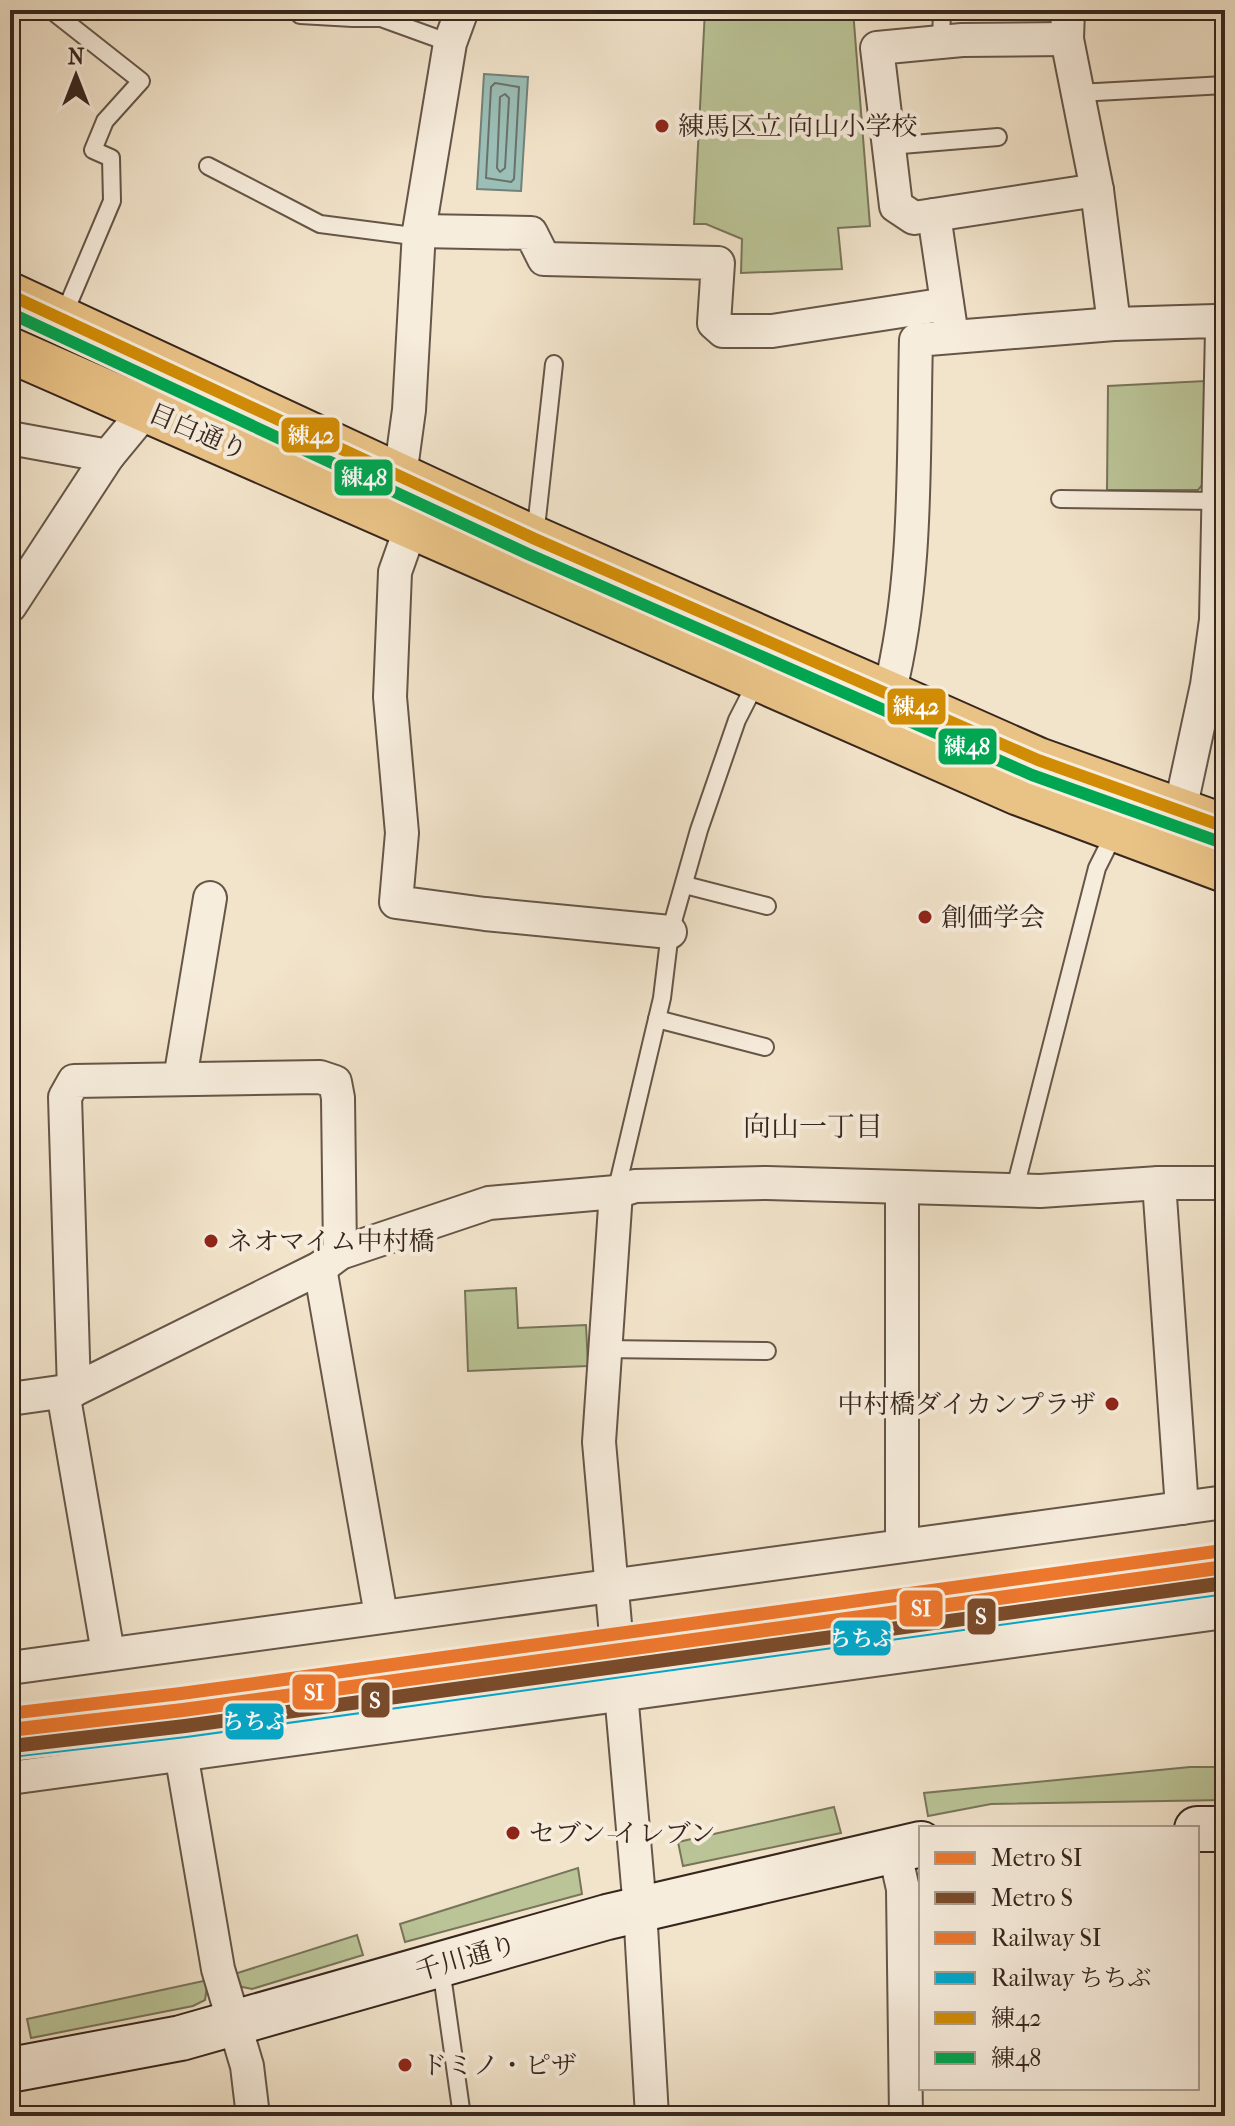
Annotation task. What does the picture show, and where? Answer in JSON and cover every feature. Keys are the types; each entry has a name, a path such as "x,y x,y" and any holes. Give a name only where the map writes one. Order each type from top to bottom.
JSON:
{"main road":[{"name":"目白通り","path":"10,295 169,366 535,539 1038,760 1225,827"},
{"name":"目白通り","path":"10,350 1019,793 1225,870"},
{"path":"1199,1829 1225,1829"},
{"name":"千川通り","path":"10,2070 232,2025 640,1909 907,1847"}],"street":[{"path":"400,476 409,410 419,231 450,43 462,10"},
{"path":"1097,190 914,218 896,206 877,48 1068,24 1097,190 1114,324"},
{"path":"934,215 953,337"},
{"path":"419,231 531,233 544,259 718,263 714,323 723,331 772,331 947,304"},
{"path":"889,694 897,663 911,550 916,340 1114,324 1215,321 1222,329 1222,438 1214,633 1207,685 1180,810"},
{"path":"10,606 108,456 146,410 169,366"},
{"path":"10,438 108,456"},
{"path":"412,524 395,572 390,697 402,833 396,902 670,932"},
{"path":"180,1079 210,898"},
{"path":"108,1653 68,1391 65,1097 74,1081 320,1077 335,1082 338,1098 330,1260 381,1615"},
{"path":"1159,1183 1182,1508"},
{"path":"10,1399 68,1391 330,1260 489,1203 616,1192 635,1186 752,1184 1040,1191 1159,1183 1225,1183"},
{"path":"902,1187 902,1544"},
{"path":"616,1192 599,1442 640,1909 652,2116"},
{"path":"10,1668 1225,1502"},
{"path":"10,1778 623,1696 1042,1634 1225,1612"},
{"path":"181,1753 218,1969 232,2025 247,2066 253,2116"},
{"path":"906,2116 903,1889 907,1847"}],"lane":[{"path":"51,10 77,26 141,81 105,121 93,150 111,158 112,201 62,319"},
{"path":"941,42 942,10"},
{"path":"300,15 355,14 381,18 450,43"},
{"path":"1078,93 1225,85"},
{"path":"889,146 998,137"},
{"path":"208,166 320,224 405,235 419,231"},
{"path":"535,539 554,364"},
{"path":"1060,499 1219,501"},
{"path":"616,1192 657,1019 670,932 699,830 737,720 758,677"},
{"path":"1015,1188 1097,868 1117,829"},
{"path":"685,885 767,906"},
{"path":"657,1019 765,1047"},
{"path":"603,1349 767,1351"},
{"path":"441,1966 462,2116"}],"green space":[{"path":"705,10 853,10 870,226 838,228 842,269 741,273 742,239 706,224 694,224"},
{"path":"1205,381 1204,483 1198,490 1107,490 1108,386"},
{"path":"516,1288 518,1328 586,1325 588,1366 468,1371 465,1291"},
{"path":"1190,1767 1225,1767 1225,1800 991,1804 928,1816 924,1793"},
{"path":"834,1807 841,1833 683,1866 678,1842"},
{"path":"578,1868 582,1894 405,1942 400,1924"},
{"path":"357,1935 363,1955 252,1989 233,1985 228,1976"},
{"path":"208,1980 205,2000 193,2006 31,2038 27,2019"}],"water":[{"path":"484,74 528,77 521,191 477,189"}],"metro line":[{"name":"SI","path":"10,1730 183,1710 1225,1567"},
{"name":"S","path":"12,1746 185,1726 1225,1583"}],"rail line":[{"name":"SI","path":"10,1714 181,1694 1223,1551"},
{"name":"ちちぶ","path":"10,1751 186,1731 1225,1588"}],"transit line":[{"name":"練42","path":"10,295 535,539 1038,760 1225,827"},
{"name":"練48","path":"10,313 528,554 1032,775 1220,842"}],"place":[{"name":"練馬区立 向山小学校","path":"662,126"},
{"name":"創価学会","path":"925,917"},
{"name":"ネオマイム中村橋","path":"211,1241"},
{"name":"中村橋ダイカンプラザ","path":"1112,1404"},
{"name":"セブン-イレブン","path":"513,1833"},
{"name":"ドミノ・ピザ","path":"405,2065"}],"district":[{"name":"向山一丁目","path":"813,1126"}]}
